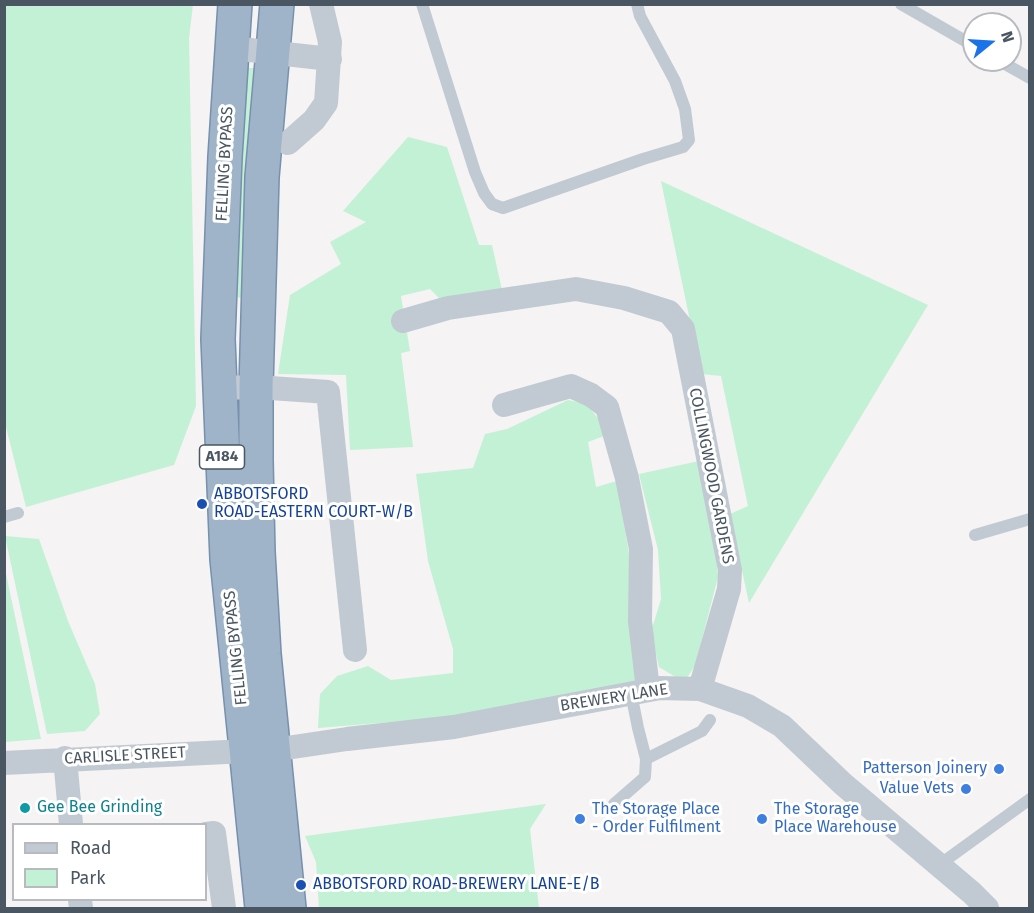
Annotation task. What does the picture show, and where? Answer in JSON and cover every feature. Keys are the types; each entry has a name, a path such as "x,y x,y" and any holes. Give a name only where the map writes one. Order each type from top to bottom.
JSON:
{"highway":[{"name":"FELLING BYPASS","path":"235,4 225,158 218,327 227,559 289,909"},
{"name":"FELLING BYPASS","path":"262,909 256,387 261,177 277,4"}],"street":[{"path":"288,143 314,120 326,103 330,59 329,32 321,4"},
{"path":"232,48 330,59"},
{"name":"COLLINGWOOD GARDENS","path":"403,321 448,308 576,289 624,298 669,312 683,329 730,570 729,589 700,689"},
{"path":"221,388 256,387 328,392 355,650"},
{"path":"504,405 571,387 591,394 607,407 627,478 641,549 640,692"},
{"name":"BREWERY LANE","path":"260,750 454,727 660,688 700,689 748,706 782,726 843,784 987,909"},
{"name":"CARLISLE STREET","path":"4,762 260,750"},
{"path":"65,758 71,823"},
{"path":"207,834 214,833 224,909"}],"lane":[{"path":"422,4 484,193 492,204 503,208 683,147 688,140 685,109 675,81 640,16 637,4"},
{"path":"901,4 962,39"},
{"path":"4,517 18,513"},
{"path":"975,535 1029,519"},
{"path":"614,804 645,777 646,759 638,729 640,692"},
{"path":"646,759 702,730 710,720"},
{"path":"939,865 1029,799"}],"green space":[{"path":"4,5 193,5 189,38 196,406 174,465 26,507 5,423"},
{"path":"247,68 257,68 245,298 231,297"},
{"path":"408,137 447,147 479,245 492,245 502,290 442,301 430,289 401,296 410,351 401,353 413,447 350,450 346,375 278,374 290,295 341,264 330,242 366,222 343,211"},
{"path":"661,181 928,305 749,603 730,514 748,506 721,376 701,374"},
{"path":"568,400 587,404 607,435 588,442 596,487 617,481 630,560 637,682 454,717 318,728 320,694 337,676 368,666 391,680 453,673 453,649 428,561 416,474 473,468 485,434 507,429"},
{"path":"699,461 715,532 718,577 695,666 684,682 659,667 651,632 661,599 658,550 639,474"},
{"path":"5,536 39,539 68,621 95,684 100,714 85,731 47,734"},
{"path":"5,569 41,739 5,742"},
{"path":"546,804 530,829 539,908 319,908 316,862 305,836"}],"place":[{"name":"ABBOTSFORD ROAD-EASTERN COURT-W/B","path":"202,504"},
{"name":"Patterson Joinery","path":"999,769"},
{"name":"Value Vets","path":"966,789"},
{"name":"Gee Bee Grinding","path":"25,808"},
{"name":"The Storage Place - Order Fulfilment","path":"580,819"},
{"name":"The Storage Place Warehouse","path":"762,819"},
{"name":"ABBOTSFORD ROAD-BREWERY LANE-E/B","path":"301,885"}]}
